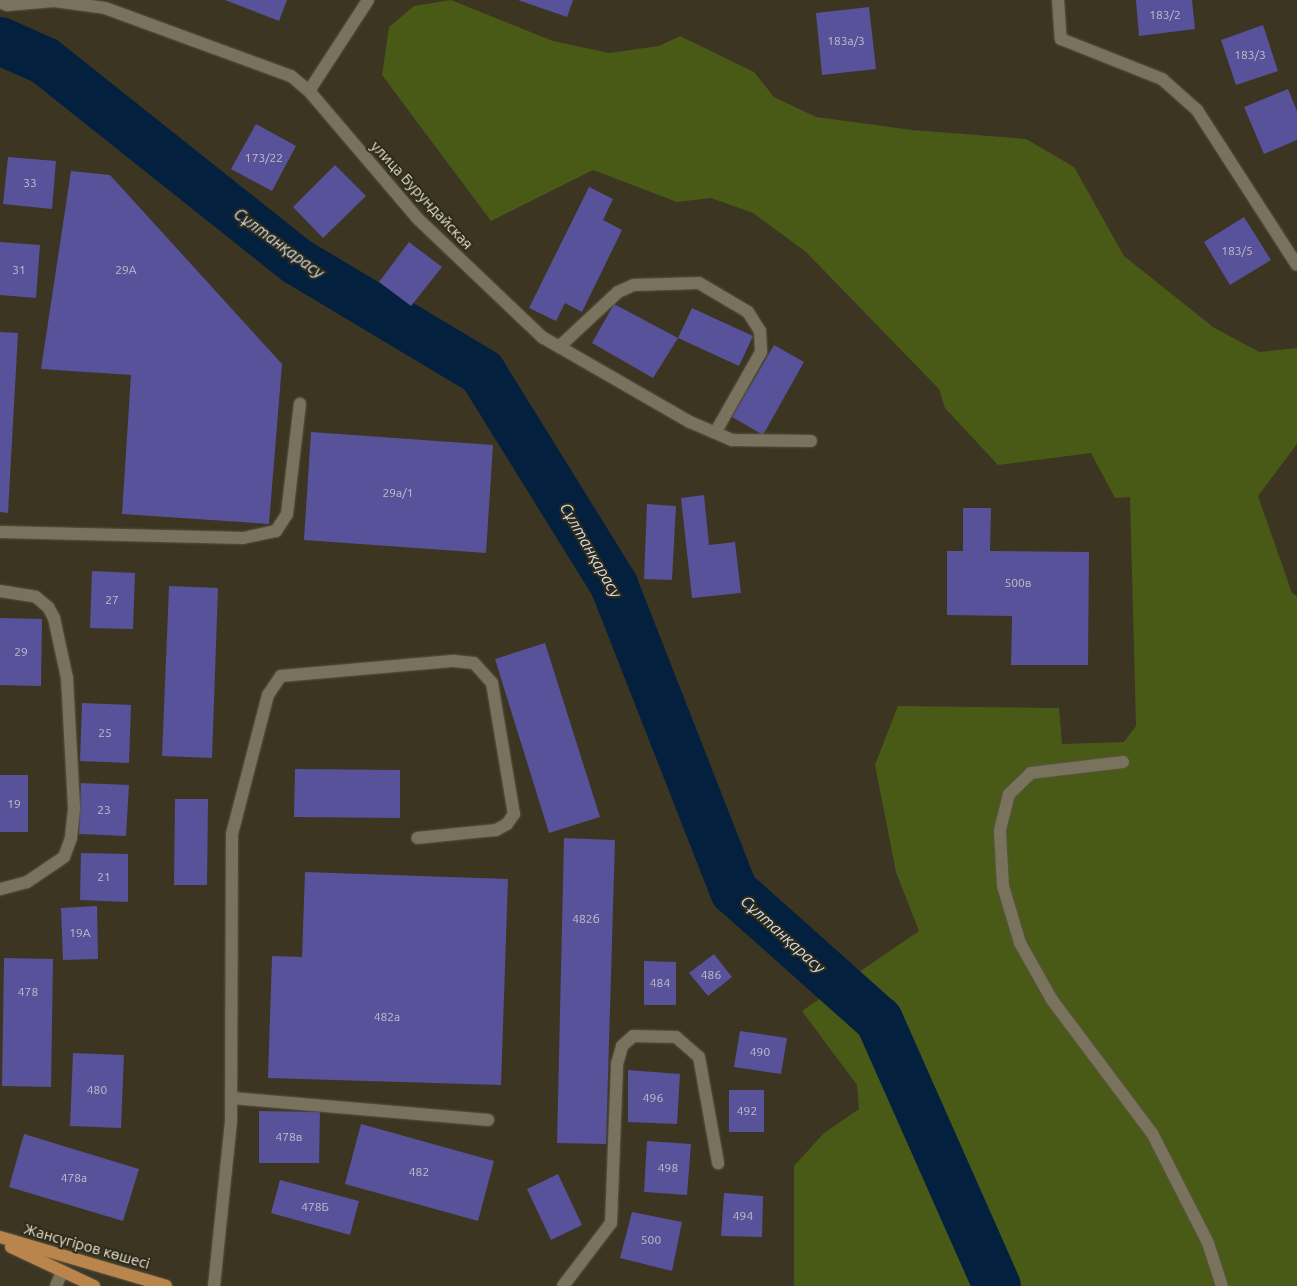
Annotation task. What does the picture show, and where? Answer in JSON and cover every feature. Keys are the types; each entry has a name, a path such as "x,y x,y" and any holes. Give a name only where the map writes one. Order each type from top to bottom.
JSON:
{"main road":[{"name":"Жансүгіров көшесі","path":"0,1237 166,1286"},
{"name":"Жансүгіров көшесі","path":"0,1242 94,1286"}],"street":[{"path":"309,91 368,0"},
{"path":"1058,0 1061,39 1162,79 1196,110 1297,265"},
{"name":"улица Бурундайская","path":"0,2 7,5 54,1 105,8 291,76 309,91 416,218 481,283 542,337 715,433 732,440 810,441"},
{"path":"559,347 618,292 634,285 699,283 748,312 760,330 761,352 715,433"},
{"path":"0,532 243,538 276,531 287,514 300,404"},
{"path":"0,591 36,597 48,607 54,618 67,678 74,809 71,838 64,857 27,882 0,889"},
{"path":"214,1286 232,1098 232,834 268,695 281,676 454,660 474,663 492,683 514,814 508,824 496,830 417,838"},
{"path":"1123,762 1031,772 1009,794 1000,831 1003,886 1020,943 1052,1000 1152,1133 1208,1243 1222,1286"},
{"path":"563,1286 611,1223 617,1064 622,1046 632,1036 676,1037 699,1056 718,1163"},
{"path":"232,1098 488,1120"},
{"path":"56,1286 62,1271"}],"green space":[{"path":"451,0 553,41 609,53 659,46 680,36 754,72 774,97 816,117 912,130 1026,139 1074,167 1124,256 1213,327 1259,352 1297,348 1297,444 1258,496 1292,593 1297,596 1297,1286 794,1286 794,1166 824,1133 859,1109 857,1085 802,1011 919,931 896,872 875,765 898,706 1059,708 1062,744 1124,742 1136,726 1130,497 1115,498 1091,453 998,465 945,408 939,389 806,252 753,213 711,198 677,202 593,170 491,221 382,75 389,27 414,6"}],"building":[{"path":"225,0 287,0 279,21"},
{"path":"518,0 573,0 567,17"},
{"path":"1136,0 1192,0 1195,29 1139,36"},
{"path":"869,7 876,69 822,75 816,13"},
{"path":"1263,25 1278,71 1236,85 1221,40"},
{"path":"1288,89 1297,111 1297,140 1264,154 1244,107"},
{"path":"256,124 296,146 272,191 231,169"},
{"path":"8,157 56,161 52,209 3,204"},
{"path":"335,165 366,196 323,238 293,207"},
{"path":"71,171 110,175 282,364 269,524 122,514 131,375 41,369"},
{"path":"589,187 613,199 603,220 622,230 582,312 565,303 556,321 529,308"},
{"path":"1244,217 1271,260 1230,285 1204,242"},
{"path":"0,242 40,245 36,298 0,295"},
{"path":"409,242 442,267 411,306 379,282"},
{"path":"614,304 678,338 653,378 592,343"},
{"path":"692,308 753,336 739,366 678,338"},
{"path":"0,332 18,333 8,513 0,512"},
{"path":"774,345 804,362 763,435 732,417"},
{"path":"311,432 493,445 486,553 304,540"},
{"path":"704,495 709,545 735,542 741,593 692,598 681,498"},
{"path":"647,504 676,506 672,580 644,579"},
{"path":"963,508 991,508 990,551 1089,552 1088,665 1011,665 1012,616 947,615 947,551 963,551"},
{"path":"92,571 135,573 133,629 90,628"},
{"path":"169,586 218,588 212,758 162,756"},
{"path":"0,618 42,619 41,686 0,685"},
{"path":"545,643 600,817 549,833 495,659"},
{"path":"82,703 131,705 129,763 80,761"},
{"path":"295,769 400,770 400,818 294,817"},
{"path":"0,775 28,775 28,832 0,832"},
{"path":"81,783 129,785 126,836 79,834"},
{"path":"175,799 208,799 207,885 174,885"},
{"path":"564,838 615,840 606,1144 557,1143"},
{"path":"81,853 128,854 128,902 80,900"},
{"path":"305,872 508,879 501,1085 268,1078 272,956 302,957"},
{"path":"97,906 98,959 63,960 61,908"},
{"path":"714,954 732,977 708,996 689,973"},
{"path":"4,958 53,959 51,1087 2,1086"},
{"path":"644,961 676,962 676,1005 644,1005"},
{"path":"740,1031 787,1038 781,1074 734,1067"},
{"path":"73,1053 124,1055 121,1128 70,1126"},
{"path":"628,1070 680,1074 677,1124 628,1122"},
{"path":"729,1090 764,1090 764,1132 729,1132"},
{"path":"259,1111 320,1112 319,1163 259,1163"},
{"path":"361,1124 494,1161 478,1221 345,1184"},
{"path":"24,1134 139,1169 123,1221 9,1187"},
{"path":"647,1141 691,1144 687,1195 644,1192"},
{"path":"558,1174 582,1225 551,1240 527,1189"},
{"path":"280,1180 359,1201 350,1235 271,1213"},
{"path":"724,1193 763,1196 762,1237 721,1236"},
{"path":"632,1212 682,1222 672,1271 620,1258"}],"waterway":[{"name":"Сұлтанқарасу","path":"0,41 45,61 298,262 482,372 614,585 734,891 879,1020 997,1286"}]}
